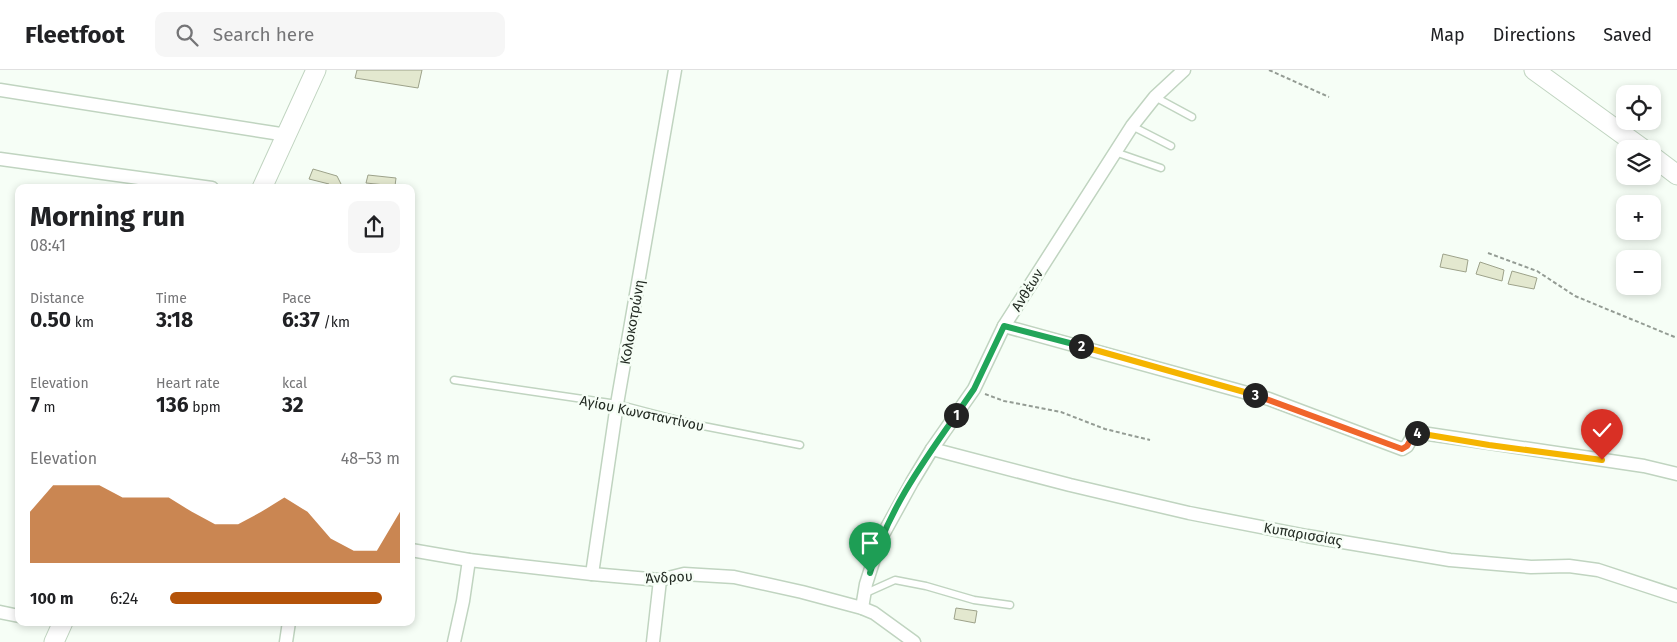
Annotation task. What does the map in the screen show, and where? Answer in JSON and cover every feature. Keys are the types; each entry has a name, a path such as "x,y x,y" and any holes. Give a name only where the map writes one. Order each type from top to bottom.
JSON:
{"street":[{"path":"264,184 316,70"},
{"name":"Κολοκοτρώνη","path":"592,574 617,404 675,70"},
{"name":"Ανθέων","path":"862,608 866,584 880,540 932,449 974,389 1004,326 1132,126 1155,97 1184,70"},
{"path":"1534,70 1631,140"},
{"path":"0,90 287,135"},
{"path":"0,159 183,184"},
{"path":"1661,163 1677,175"},
{"path":"1004,326 1269,399 1402,449 1407,446 1415,432 1489,445 1634,465 1677,474"},
{"name":"Κυπαρισσίας","path":"932,449 1125,498 1307,536 1450,560 1531,567 1569,566 1598,570 1677,596"},
{"name":"Άνδρου","path":"415,551 469,560 660,580 684,574 734,578 802,592 862,608 874,613 914,642"},
{"path":"454,642 463,602 469,560"},
{"path":"653,642 660,580"},
{"path":"0,612 15,615"},
{"path":"54,642 60,626"},
{"path":"286,642 288,626"}],"lane":[{"path":"1155,97 1192,117"},
{"path":"1132,126 1171,146"},
{"path":"1114,152 1161,168"},
{"name":"Αγίου Κωνσταντίνου","path":"454,380 617,404 693,424 800,445"},
{"path":"866,593 895,580 926,586 974,600 1010,605"}],"path":[{"path":"1270,70 1328,97"},
{"path":"1488,253 1537,271 1575,296 1677,338"},
{"path":"974,389 1004,401 1061,412 1105,429 1150,440"}],"building":[{"path":"357,70 422,70 418,88 355,78"},
{"path":"313,169 337,176 341,184 329,184 309,179"},
{"path":"368,175 396,178 395,184 366,183"},
{"path":"1443,254 1468,260 1466,272 1440,267"},
{"path":"1480,262 1504,270 1502,281 1476,274"},
{"path":"1512,271 1537,278 1534,289 1508,284"},
{"path":"956,608 977,611 975,623 954,619"}],"route":[{"path":"870,573 880,540 932,449 974,389 1004,326 1269,399 1402,449 1407,446 1415,432 1489,445 1602,460"}]}
